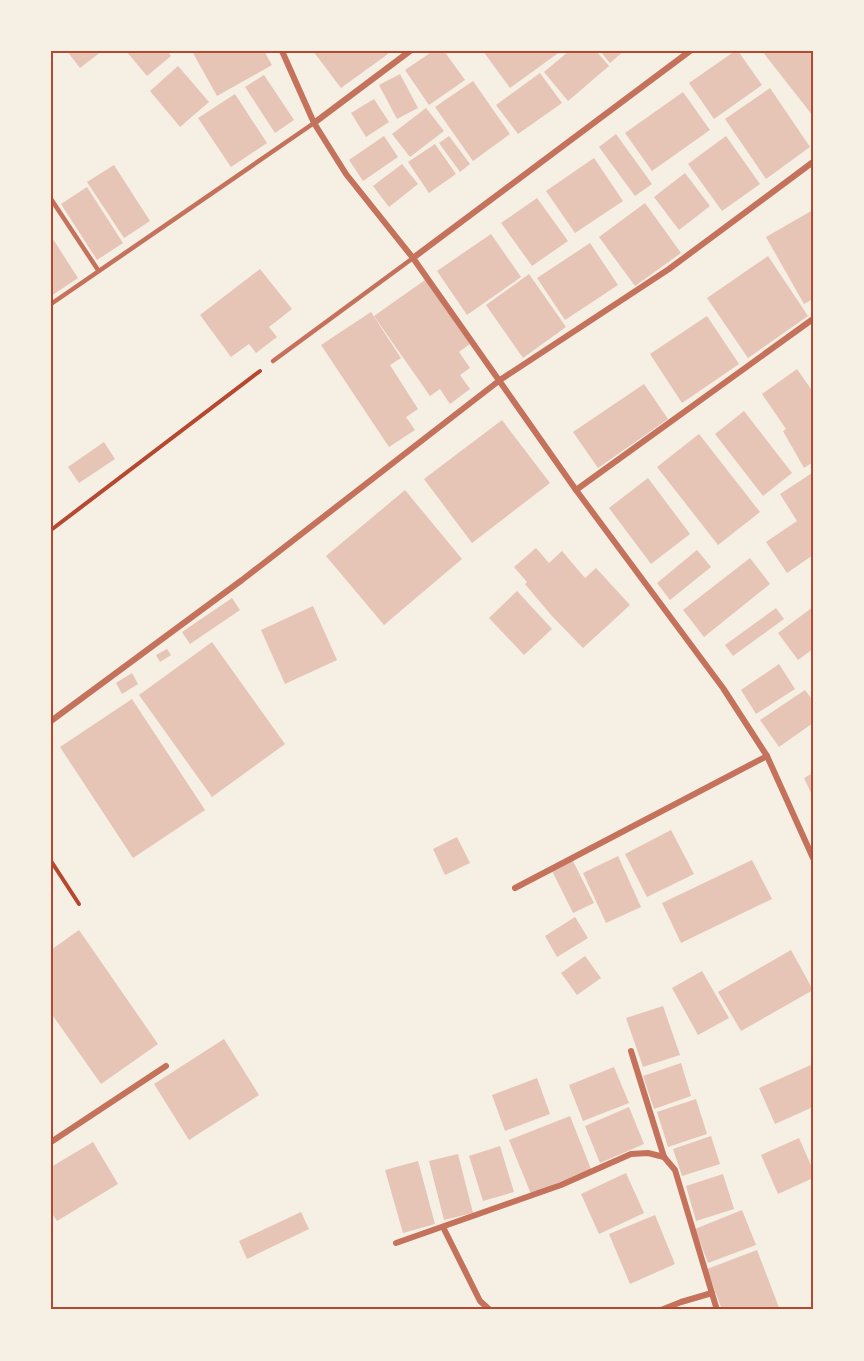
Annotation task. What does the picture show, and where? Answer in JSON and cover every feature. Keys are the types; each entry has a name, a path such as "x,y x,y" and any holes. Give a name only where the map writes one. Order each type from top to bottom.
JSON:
{"street":[{"path":"282,51 314,123 346,174 413,258 576,490 723,688 767,756 813,858"},
{"path":"314,123 410,51"},
{"path":"413,258 690,51"},
{"path":"51,721 242,580 500,380 669,269 813,162"},
{"path":"576,490 813,320"},
{"path":"515,888 767,756"},
{"path":"631,1051 664,1157 675,1170 717,1310"},
{"path":"51,1142 166,1066"},
{"path":"396,1243 561,1185 631,1154 648,1153 664,1157"},
{"path":"443,1227 480,1302 490,1310"},
{"path":"661,1310 712,1293"}],"lane":[{"path":"51,304 314,123"},
{"path":"51,199 98,270"},
{"path":"273,361 413,258"}],"path":[{"path":"51,530 273,361"},
{"path":"51,861 79,904"}],"building":[{"path":"67,51 102,51 80,68"},
{"path":"126,51 167,51 171,56 147,76"},
{"path":"195,51 264,51 272,65 217,96 193,53"},
{"path":"313,51 386,51 388,54 341,88"},
{"path":"433,51 444,51 465,80 429,105 405,70"},
{"path":"483,51 561,51 510,88"},
{"path":"569,51 596,51 609,66 568,101 544,72"},
{"path":"600,51 624,51 610,63"},
{"path":"738,51 762,85 714,119 689,83"},
{"path":"762,51 813,51 813,116"},
{"path":"178,66 209,102 180,127 150,91"},
{"path":"540,73 562,103 518,134 496,105"},
{"path":"400,74 418,108 397,119 379,85"},
{"path":"264,75 294,120 275,133 245,87"},
{"path":"473,81 510,134 473,161 435,107"},
{"path":"770,88 810,147 766,179 725,119"},
{"path":"683,92 710,130 652,171 625,133"},
{"path":"235,94 267,143 231,167 198,118"},
{"path":"374,99 389,122 366,137 351,113"},
{"path":"426,108 444,131 410,157 392,134"},
{"path":"616,134 652,184 635,196 599,147"},
{"path":"384,136 398,157 363,181 349,160"},
{"path":"449,136 470,164 460,172 439,143"},
{"path":"726,136 760,184 722,211 688,164"},
{"path":"435,144 456,174 429,193 408,162"},
{"path":"594,158 623,201 575,233 546,191"},
{"path":"402,164 418,184 389,207 373,186"},
{"path":"114,165 150,221 124,238 87,182"},
{"path":"685,173 710,206 679,230 654,197"},
{"path":"87,187 123,243 97,260 61,204"},
{"path":"537,198 568,241 532,266 501,223"},
{"path":"645,203 681,253 635,286 599,237"},
{"path":"813,210 813,299 804,304 766,237"},
{"path":"491,234 521,277 467,315 437,271"},
{"path":"51,236 78,278 51,296"},
{"path":"590,243 618,285 565,320 537,278"},
{"path":"768,256 808,316 748,358 707,298"},
{"path":"260,269 292,309 269,327 277,337 256,353 249,344 231,357 200,315"},
{"path":"529,274 566,327 523,358 486,305"},
{"path":"425,280 470,344 459,352 470,368 460,375 470,389 450,404 440,389 430,396 374,316"},
{"path":"371,312 401,358 390,365 418,409 406,417 415,430 389,447 321,345"},
{"path":"707,316 739,364 682,403 650,354"},
{"path":"797,369 813,392 813,462 804,468 783,431 786,429 762,394"},
{"path":"644,384 668,419 598,468 573,432"},
{"path":"744,411 792,473 763,496 715,434"},
{"path":"502,420 550,483 472,543 424,479"},
{"path":"699,434 760,512 718,545 657,467"},
{"path":"104,442 115,459 79,483 68,467"},
{"path":"812,473 813,555 787,573 766,542 797,521 780,494"},
{"path":"648,478 690,534 651,564 609,508"},
{"path":"405,490 462,559 384,625 326,556"},
{"path":"536,548 549,563 562,551 585,578 596,568 630,605 583,648 551,615 514,567"},
{"path":"697,550 711,567 670,600 657,583"},
{"path":"750,558 770,584 704,637 683,610"},
{"path":"517,591 552,629 524,655 489,618"},
{"path":"232,598 240,610 190,644 182,632"},
{"path":"313,606 337,660 285,684 261,630"},
{"path":"813,607 813,649 798,660 778,633"},
{"path":"776,608 784,619 733,656 725,645"},
{"path":"212,642 285,744 212,797 139,695"},
{"path":"167,649 171,655 160,662 156,655"},
{"path":"779,664 795,689 756,714 741,690"},
{"path":"132,673 138,684 122,694 116,683"},
{"path":"805,690 813,701 813,723 779,747 760,720"},
{"path":"132,699 205,810 133,858 60,747"},
{"path":"813,773 813,797 804,778"},
{"path":"671,830 694,874 647,897 625,854"},
{"path":"457,837 470,863 445,875 433,849"},
{"path":"618,856 641,907 606,923 583,873"},
{"path":"571,857 594,903 573,913 550,867"},
{"path":"752,860 772,899 681,943 662,903"},
{"path":"575,917 588,938 557,957 545,936"},
{"path":"79,930 158,1044 101,1084 51,1013 51,950"},
{"path":"791,950 813,990 741,1031 718,992"},
{"path":"585,956 601,978 577,995 561,973"},
{"path":"702,971 729,1018 698,1035 672,988"},
{"path":"663,1006 680,1055 643,1067 626,1018"},
{"path":"224,1039 259,1095 189,1140 154,1084"},
{"path":"681,1063 691,1096 654,1109 643,1076"},
{"path":"813,1064 813,1107 775,1124 759,1088"},
{"path":"614,1067 629,1103 583,1121 569,1085"},
{"path":"537,1078 550,1114 505,1131 492,1095"},
{"path":"696,1099 707,1134 668,1147 657,1112"},
{"path":"629,1107 644,1144 600,1163 585,1126"},
{"path":"570,1116 591,1169 531,1194 509,1140"},
{"path":"711,1136 720,1164 682,1176 673,1149"},
{"path":"799,1138 813,1170 813,1178 778,1194 761,1155"},
{"path":"93,1142 118,1184 57,1221 51,1212 51,1167"},
{"path":"500,1146 514,1192 483,1201 469,1156"},
{"path":"458,1154 473,1213 444,1220 429,1161"},
{"path":"418,1161 435,1224 403,1233 385,1170"},
{"path":"626,1173 644,1213 599,1234 581,1194"},
{"path":"723,1174 734,1209 696,1221 686,1186"},
{"path":"742,1210 756,1245 708,1263 695,1229"},
{"path":"301,1212 309,1229 247,1259 239,1241"},
{"path":"655,1215 675,1264 630,1284 609,1234"},
{"path":"757,1250 780,1310 722,1310 707,1269"}]}
